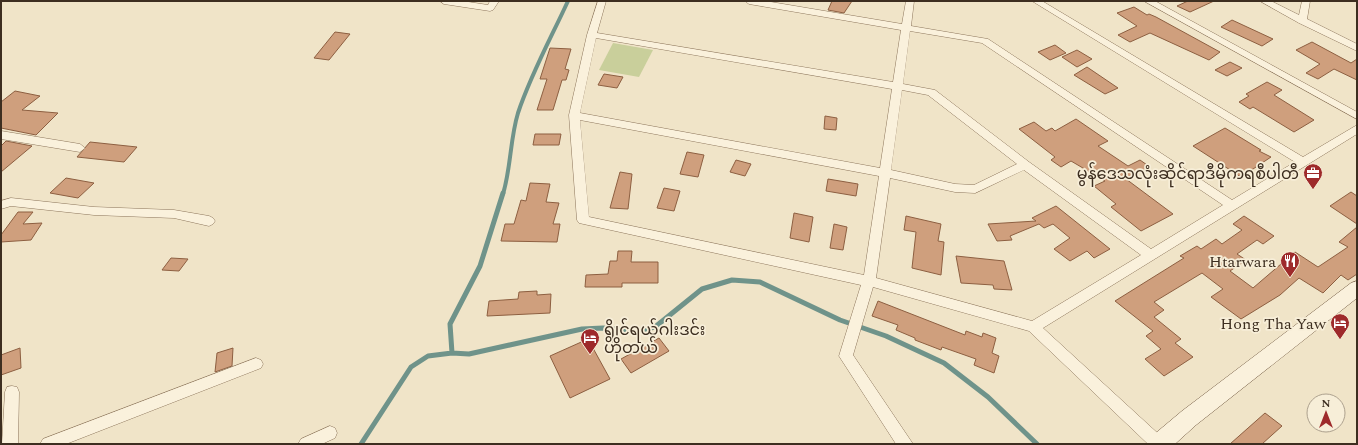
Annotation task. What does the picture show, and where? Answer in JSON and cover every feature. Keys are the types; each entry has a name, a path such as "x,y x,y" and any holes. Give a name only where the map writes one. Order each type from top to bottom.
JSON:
{"main road":[{"path":"1159,444 1189,418 1357,288"}],"street":[{"path":"444,1 490,8 495,1"},
{"path":"602,1 592,35 574,115 583,220 870,282 1033,327 1159,444"},
{"path":"749,1 985,41 1231,205"},
{"path":"905,444 846,356 870,282 910,1"},
{"path":"1036,1 1304,162"},
{"path":"1148,1 1357,116"},
{"path":"1264,1 1357,48"},
{"path":"1302,21 1306,1"},
{"path":"592,35 931,92 1025,165 1151,255"},
{"path":"574,115 886,173 955,188 975,189 1025,165"},
{"path":"1033,327 1357,129"},
{"path":"1,135 80,148"},
{"path":"1,205 11,202 94,211 174,214 209,221"},
{"path":"48,444 256,364"},
{"path":"10,444 12,392"},
{"path":"306,444 330,433"}],"green space":[{"path":"613,43 653,50 639,77 599,70"}],"building":[{"path":"832,1 852,1 844,13 828,10"},
{"path":"1188,1 1214,1 1190,12 1177,6"},
{"path":"1134,7 1147,15 1149,14 1156,17 1220,52 1209,60 1150,33 1130,42 1118,35 1137,26 1117,13"},
{"path":"1232,20 1273,39 1262,46 1221,27"},
{"path":"335,32 350,34 329,60 314,58"},
{"path":"1312,42 1351,63 1357,59 1357,80 1334,69 1318,79 1306,73 1320,64 1296,50"},
{"path":"1055,45 1066,53 1050,60 1038,52"},
{"path":"550,48 571,49 565,69 569,70 566,80 562,80 553,110 537,110 547,79 540,79"},
{"path":"1077,50 1092,59 1077,67 1062,57"},
{"path":"1230,62 1242,68 1227,76 1215,70"},
{"path":"1087,67 1118,88 1105,94 1074,75"},
{"path":"604,74 623,77 617,88 598,85"},
{"path":"1267,82 1282,90 1274,95 1314,120 1294,132 1253,107 1250,109 1239,102 1249,96 1246,94"},
{"path":"15,91 40,96 22,110 58,113 36,135 1,128 1,102"},
{"path":"825,116 837,118 836,130 824,129"},
{"path":"1076,119 1108,141 1098,146 1128,166 1140,160 1150,167 1126,179 1173,214 1141,231 1111,207 1116,204 1094,186 1105,181 1071,161 1061,167 1051,160 1055,157 1019,129 1034,122 1046,131 1052,128 1055,131"},
{"path":"1225,128 1261,150 1259,151 1271,157 1241,177 1193,146"},
{"path":"535,134 561,134 559,145 533,145"},
{"path":"6,141 32,146 1,172 1,146"},
{"path":"90,142 137,147 124,162 77,157"},
{"path":"687,152 704,155 698,177 680,174"},
{"path":"736,160 751,164 745,176 730,172"},
{"path":"620,172 632,174 628,209 610,208"},
{"path":"66,178 94,183 78,198 50,193"},
{"path":"828,179 858,184 856,196 826,191"},
{"path":"530,183 550,184 546,202 559,203 553,224 560,224 557,242 501,241 505,224 514,224 521,200 526,201"},
{"path":"664,188 680,191 674,211 657,208"},
{"path":"1351,192 1357,196 1357,224 1330,206"},
{"path":"1056,206 1110,249 1094,258 1087,251 1070,261 1054,249 1070,238 1053,224 1044,228 1039,224 1010,236 1012,240 997,241 988,224 1036,221 1032,218"},
{"path":"18,212 33,212 23,224 42,223 31,240 1,242 1,235"},
{"path":"794,213 813,217 809,242 790,238"},
{"path":"906,216 941,224 938,241 944,242 941,275 912,268 916,232 904,230"},
{"path":"1244,216 1274,236 1263,244 1257,240 1237,254 1246,260 1230,271 1253,288 1295,252 1318,267 1348,247 1339,242 1357,227 1357,274 1348,280 1341,275 1323,293 1299,278 1280,295 1241,319 1211,297 1223,289 1202,273 1154,302 1164,310 1154,317 1181,339 1175,343 1193,357 1164,376 1145,359 1161,349 1146,336 1153,331 1115,301 1184,258 1180,256 1197,246 1201,249 1216,239 1222,244 1242,230 1233,224"},
{"path":"834,224 847,227 843,250 830,248"},
{"path":"618,251 632,251 631,262 658,262 658,283 622,283 622,287 585,287 586,275 608,274 610,261 617,261"},
{"path":"956,256 1004,261 1012,290 994,289 993,285 961,283"},
{"path":"171,258 188,259 179,271 162,270"},
{"path":"537,291 537,295 551,294 550,313 487,316 489,301 518,299 519,292"},
{"path":"878,301 965,335 966,331 982,337 983,333 996,338 992,353 999,356 994,373 974,365 976,359 942,347 941,350 915,340 915,338 896,330 898,325 872,316"},
{"path":"659,338 669,351 631,373 621,359"},
{"path":"588,339 610,379 570,398 550,356"},
{"path":"20,348 21,368 1,375 1,355"},
{"path":"233,348 232,366 215,372 217,353"},
{"path":"1265,413 1282,426 1262,444 1230,444"}],"waterway":[{"path":"503,194 508,174 513,133 518,113 535,70 568,1"},
{"path":"452,353 450,324 480,266 503,193"},
{"path":"452,353 469,354 582,329 603,328 637,331 655,327 702,289 732,280 760,282 840,320 886,336 944,363 988,397 1037,444"},
{"path":"361,444 411,367 428,356 452,353"}],"place":[{"name":"မွန်ဒေသလုံးဆိုင်ရာဒီမိုကရစီပါတီ","path":"1313,190"},
{"name":"Htarwara","path":"1290,278"},
{"name":"Hong Tha Yaw","path":"1340,340"},
{"name":"ရွိုင်ရယ်ဂါးဒင်း ဟိုတယ်","path":"590,355"}]}
